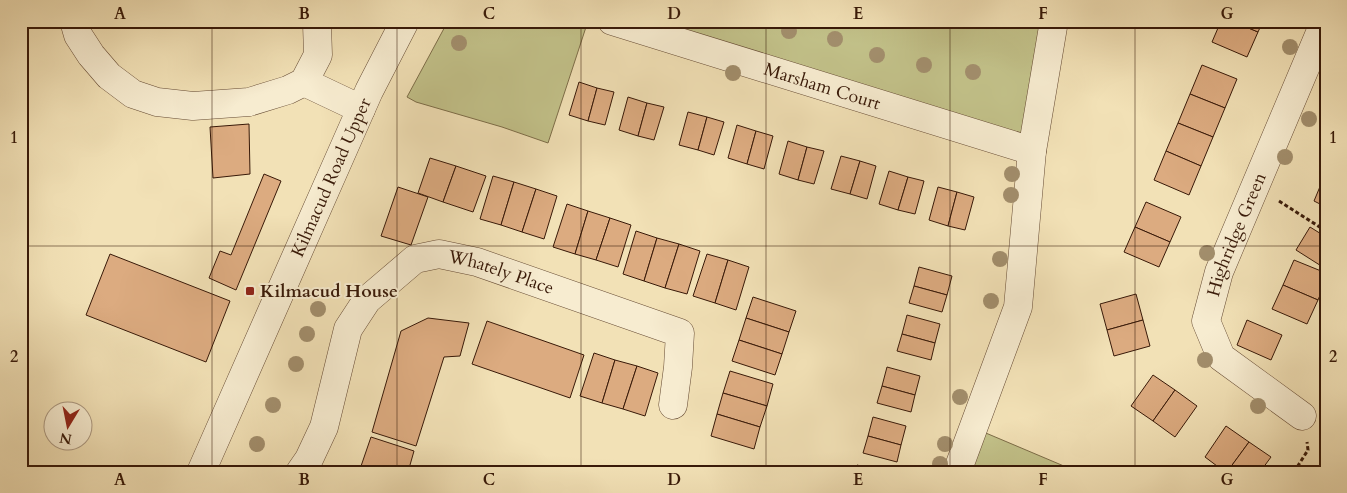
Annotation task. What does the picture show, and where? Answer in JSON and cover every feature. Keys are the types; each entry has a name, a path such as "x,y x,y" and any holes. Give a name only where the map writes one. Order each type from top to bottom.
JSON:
{"street":[{"path":"74,21 78,35 91,55 109,76 133,94 157,102 193,106 250,102 288,90 304,82 318,55 318,24 316,21"},
{"name":"Kilmacud Road Upper","path":"201,472 361,109 405,21"},
{"name":"Marsham Court","path":"612,21 1032,151"},
{"path":"957,472 1018,307 1032,151 1054,21"},
{"name":"Highridge Green","path":"1302,416 1220,357 1206,321 1219,272 1325,21"},
{"path":"304,82 361,109"},
{"name":"Whately Place","path":"300,472 324,427 348,329 367,300 416,259 439,254 477,262 680,333 673,405"}],"path":[{"path":"1255,186 1326,231"}],"shaded area":[{"path":"448,21 588,21 548,143 502,127 416,102 407,97"},
{"path":"611,21 1054,21 1032,151"},
{"path":"974,428 1078,472 957,472"}],"building":[{"path":"1221,21 1232,21 1258,32 1247,57 1212,42"},
{"path":"1232,21 1263,21 1258,32"},
{"path":"1202,65 1237,79 1225,108 1190,94"},
{"path":"579,82 597,88 588,121 569,115"},
{"path":"597,88 614,92 605,125 588,121"},
{"path":"1190,94 1225,108 1213,137 1178,123"},
{"path":"628,97 647,103 638,136 619,130"},
{"path":"647,103 664,107 654,140 638,136"},
{"path":"688,112 707,117 698,150 679,145"},
{"path":"707,117 724,122 714,155 698,150"},
{"path":"1178,123 1213,137 1201,166 1166,151"},
{"path":"249,124 250,174 213,178 210,127"},
{"path":"737,125 756,131 747,164 728,158"},
{"path":"756,131 773,136 764,169 747,164"},
{"path":"788,141 807,147 798,180 779,174"},
{"path":"807,147 824,151 814,184 798,180"},
{"path":"1166,151 1201,166 1189,195 1154,180"},
{"path":"841,156 860,161 850,194 831,189"},
{"path":"430,158 456,166 443,202 418,193"},
{"path":"860,161 876,166 867,199 850,194"},
{"path":"456,166 486,176 473,212 443,202"},
{"path":"889,171 908,177 898,210 879,204"},
{"path":"264,174 281,181 236,290 209,278 220,251 231,255"},
{"path":"493,176 514,182 501,225 480,219"},
{"path":"908,177 924,181 915,214 898,210"},
{"path":"1324,177 1326,177 1326,207 1314,201"},
{"path":"514,182 536,189 522,232 501,225"},
{"path":"398,187 428,197 411,245 381,236"},
{"path":"938,187 957,192 948,226 929,220"},
{"path":"536,189 557,196 544,239 522,232"},
{"path":"957,192 974,197 965,230 948,226"},
{"path":"1146,202 1181,217 1170,242 1135,227"},
{"path":"567,204 588,211 575,254 553,247"},
{"path":"588,211 610,218 596,260 575,254"},
{"path":"610,218 631,225 618,267 596,260"},
{"path":"1135,227 1170,242 1159,267 1124,252"},
{"path":"1310,227 1326,237 1326,269 1296,250"},
{"path":"636,231 657,238 644,281 623,274"},
{"path":"657,238 679,244 665,288 644,281"},
{"path":"679,244 700,251 687,294 665,288"},
{"path":"110,254 230,301 206,362 86,315"},
{"path":"707,254 728,260 715,303 693,296"},
{"path":"728,260 749,267 736,310 715,303"},
{"path":"1294,260 1326,273 1326,281 1318,300 1283,285"},
{"path":"919,267 952,276 947,295 914,286"},
{"path":"1283,285 1318,300 1307,324 1272,309"},
{"path":"914,286 947,295 942,312 909,303"},
{"path":"1136,294 1143,320 1107,330 1100,304"},
{"path":"753,297 796,311 789,332 746,318"},
{"path":"907,315 940,324 935,343 902,334"},
{"path":"428,318 469,323 460,356 444,357 416,446 372,432 401,331"},
{"path":"746,318 789,332 782,354 739,340"},
{"path":"1143,320 1150,346 1114,356 1107,330"},
{"path":"1247,320 1282,335 1271,360 1237,345"},
{"path":"487,321 584,355 570,398 472,364"},
{"path":"902,334 935,343 931,360 897,351"},
{"path":"739,340 782,354 775,375 732,361"},
{"path":"594,353 615,360 602,403 580,396"},
{"path":"615,360 637,366 623,409 602,403"},
{"path":"637,366 658,373 645,416 623,409"},
{"path":"887,367 920,376 915,395 882,386"},
{"path":"730,371 773,384 767,406 723,393"},
{"path":"1153,375 1175,390 1153,421 1131,406"},
{"path":"882,386 915,395 911,412 877,403"},
{"path":"1175,390 1197,406 1175,437 1153,421"},
{"path":"723,393 767,406 760,427 717,414"},
{"path":"717,414 760,427 754,449 711,436"},
{"path":"873,417 906,426 901,445 868,436"},
{"path":"1226,426 1249,442 1227,472 1225,472 1205,457"},
{"path":"868,436 901,445 897,462 863,453"},
{"path":"371,437 414,451 408,472 359,472"},
{"path":"1249,442 1271,457 1260,472 1227,472"},
{"path":"857,465 882,472 855,472"}],"place":[{"name":"Kilmacud House","path":"250,291"}]}
